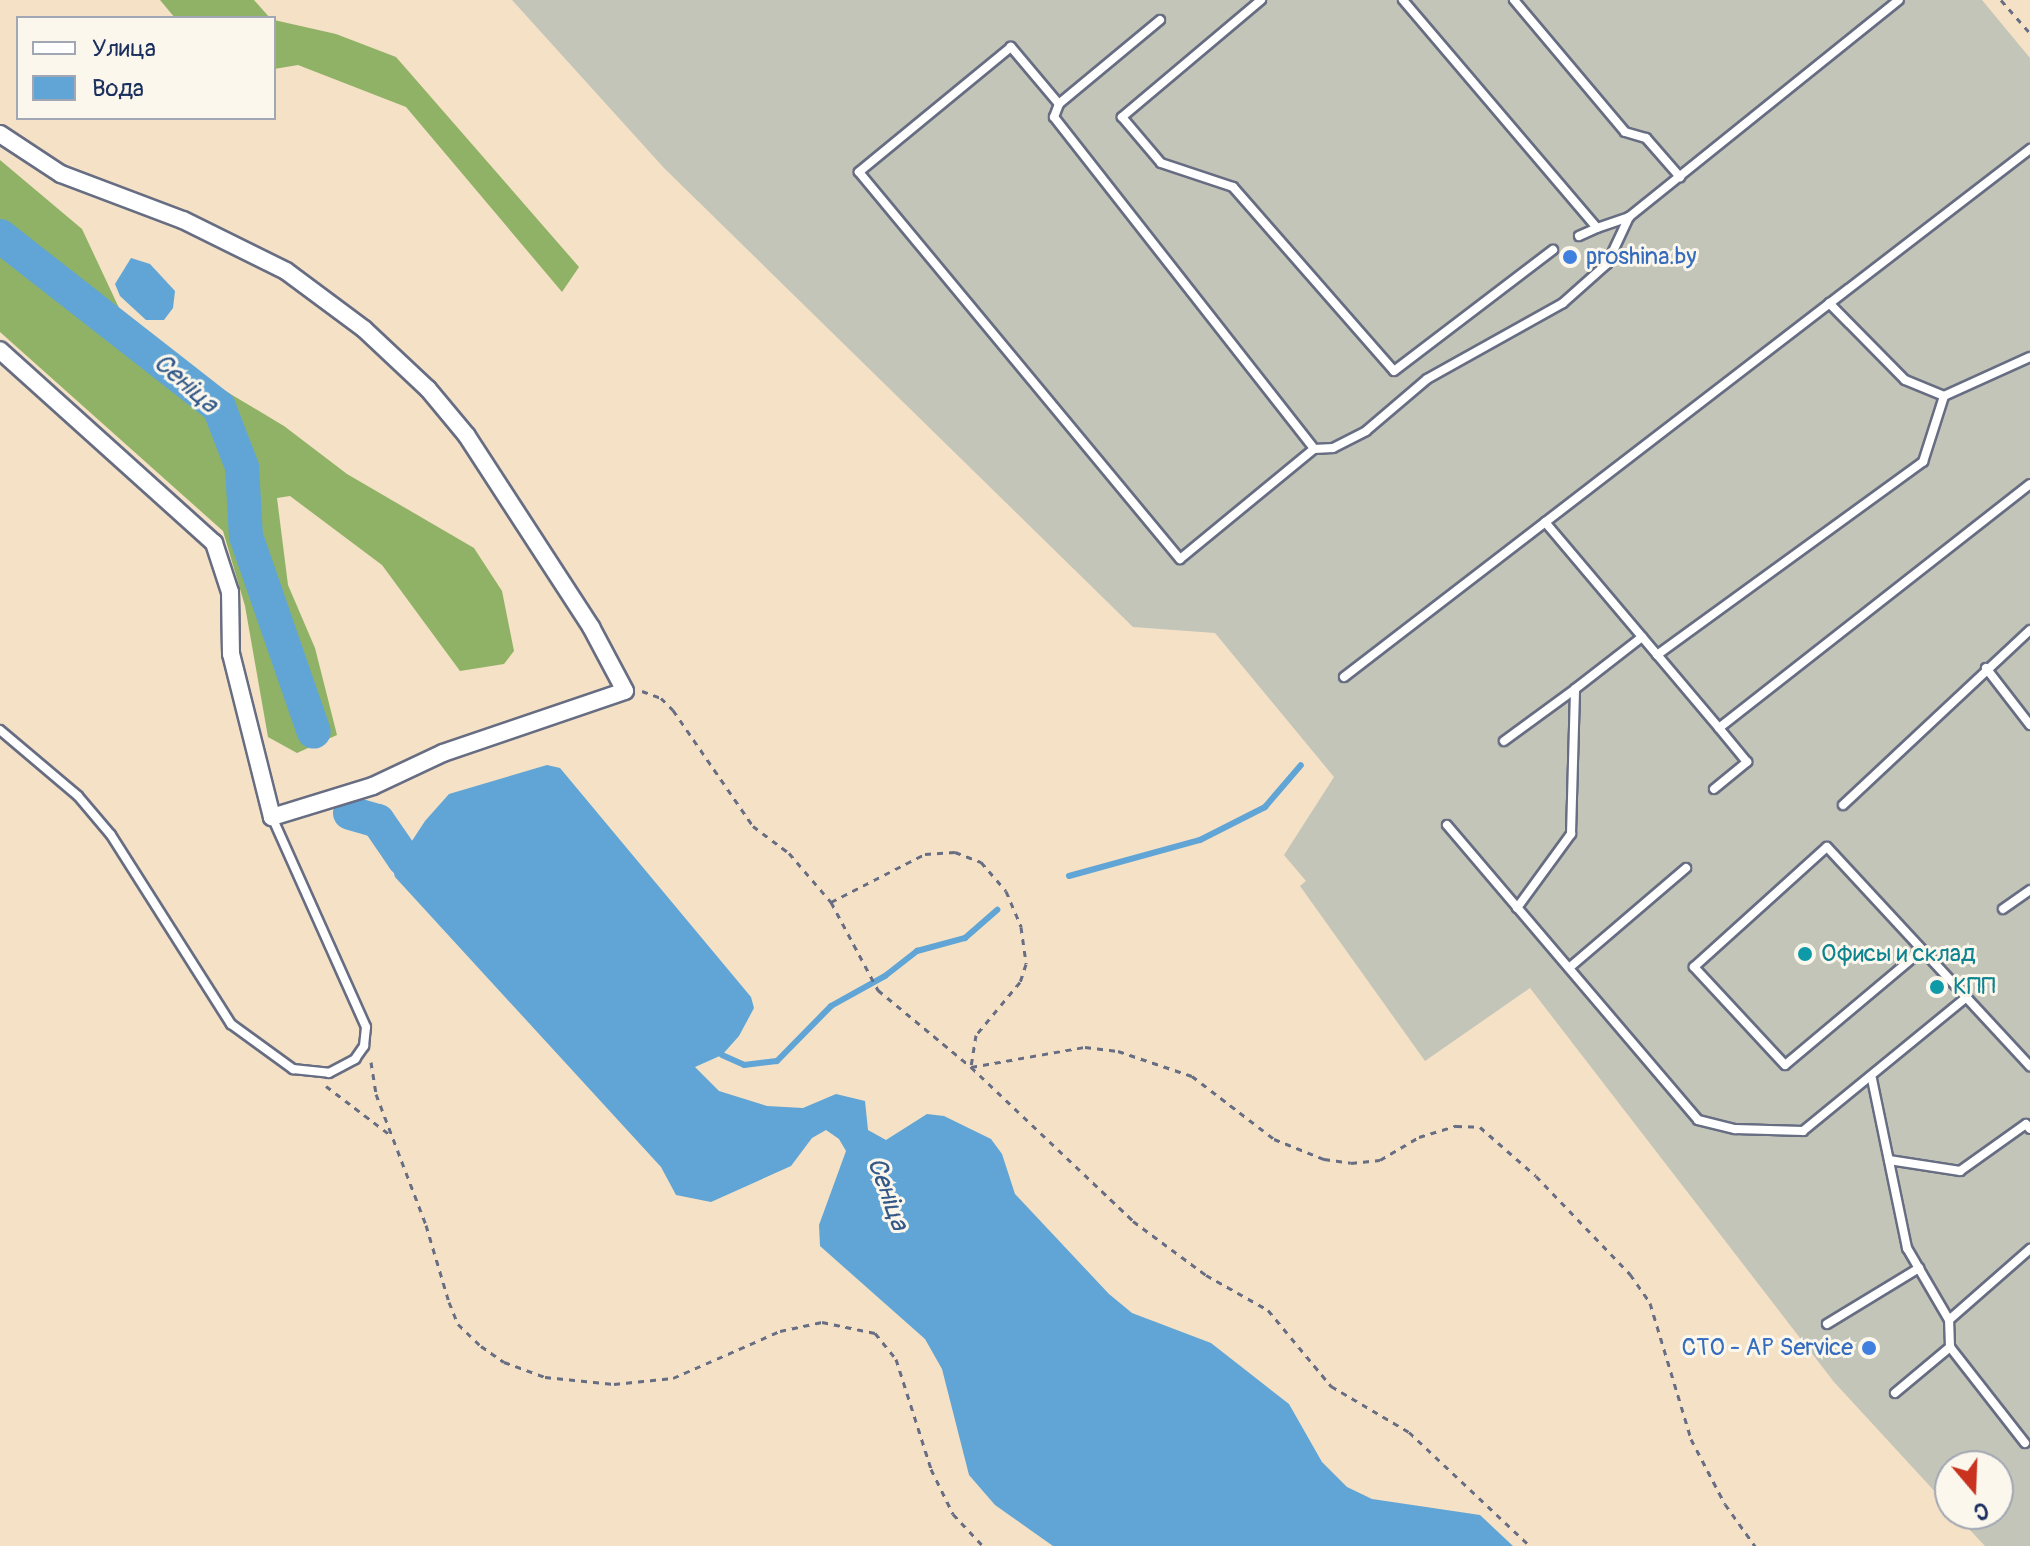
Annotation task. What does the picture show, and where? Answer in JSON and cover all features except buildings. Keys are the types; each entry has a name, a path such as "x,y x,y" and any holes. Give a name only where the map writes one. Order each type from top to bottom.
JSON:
{"street":[{"path":"0,134 61,174 183,220 286,271 364,329 428,389 467,436 591,627 625,691 443,753 373,786 272,817 231,654 230,592 214,543 0,350"}],"lane":[{"path":"1261,0 1122,117 1161,163 1233,187 1394,371 1553,250"},
{"path":"1403,0 1597,228"},
{"path":"1514,0 1625,132 1646,138 1680,177"},
{"path":"1579,236 1629,217 1899,0"},
{"path":"1160,20 1059,104 1054,117 1064,136 1314,449"},
{"path":"1059,104 1011,47 859,172 1180,559 1314,449 1333,448 1366,431 1427,379 1563,303 1607,264 1629,217"},
{"path":"1344,677 2030,149"},
{"path":"1829,303 1905,380 1944,396 2030,357"},
{"path":"1657,655 1923,462 1944,396"},
{"path":"1719,728 2030,484"},
{"path":"1545,522 1747,762 1714,789"},
{"path":"1843,805 2030,630"},
{"path":"1504,741 1642,637"},
{"path":"1986,668 2030,725"},
{"path":"1517,908 1571,834 1575,689"},
{"path":"0,730 78,796 111,835 231,1024 271,1057 309,1075 345,1068 367,1034 272,817"},
{"path":"1447,825 1698,1120 1735,1129 1803,1131 1872,1079 1967,997"},
{"path":"1921,951 1785,1065 1694,967 1827,847 2030,1066"},
{"path":"1569,968 1686,868"},
{"path":"2003,909 2030,890"},
{"path":"1872,1079 1907,1248 1949,1320 1950,1347 2025,1443"},
{"path":"1889,1160 1960,1171 2026,1124 2030,1129"},
{"path":"1949,1320 2030,1249"},
{"path":"1827,1324 1919,1268"},
{"path":"1895,1393 1950,1347"}],"path":[{"path":"2001,0 2030,33"},
{"path":"625,691 648,691 661,698 693,734 753,826 789,853 831,902 878,990 971,1067 1133,1221 1206,1275 1268,1310 1331,1386 1409,1432 1530,1546"},
{"path":"831,902 925,854 955,852 981,862 1006,891 1021,927 1026,964 1020,982 976,1035 971,1067"},
{"path":"367,1034 376,1094 396,1139 449,1302 458,1324 481,1346 504,1362 545,1377 614,1384 673,1378 780,1331 822,1322 875,1333 896,1359 931,1469 953,1514 983,1546"},
{"path":"971,1067 1085,1047 1118,1051 1192,1076 1274,1139 1324,1159 1351,1163 1380,1160 1419,1137 1456,1126 1480,1127 1536,1176 1630,1274 1650,1303 1691,1439 1725,1504 1755,1546"},
{"path":"309,1075 396,1139"}],"shaded area":[{"path":"512,0 1982,0 2030,58 2030,1546 1985,1546 1970,1530 2014,1530 2014,1450 1934,1450 1934,1491 1834,1382 1530,988 1425,1061 1300,886 1306,881 1284,855 1334,777 1215,633 1133,627 664,168"}],"green space":[{"path":"160,0 254,0 268,16 173,16"},
{"path":"276,20 336,34 396,57 579,267 562,292 406,107 298,65 276,69"},
{"path":"0,160 82,229 120,310 212,383 284,426 347,474 474,548 502,591 514,651 504,664 460,671 382,565 290,496 277,498 288,585 315,648 337,735 297,753 268,737 245,606 223,531 0,332"}],"water":[{"path":"131,258 150,264 175,291 173,308 164,320 146,320 120,296 115,284"},
{"path":"547,765 560,768 751,997 754,1008 739,1036 722,1055 695,1067 719,1091 767,1106 803,1108 836,1094 865,1101 868,1130 886,1140 927,1114 944,1116 991,1139 1002,1154 1015,1194 1109,1294 1132,1313 1211,1343 1289,1404 1322,1462 1347,1487 1372,1499 1480,1515 1513,1546 1053,1546 995,1505 969,1475 942,1369 925,1339 820,1246 819,1225 846,1151 839,1139 826,1130 812,1138 791,1166 711,1202 676,1195 661,1167 395,877 393,870 425,821 449,794"}],"waterway":[{"name":"Сеніца","path":"0,236 219,407 242,467 246,536 314,732"},
{"path":"1069,876 1200,840 1265,807 1301,765"},
{"name":"Сеніца","path":"350,813 378,821 404,859 451,867"},
{"path":"722,1055 744,1065 777,1061 831,1006 885,976 917,951 965,938 997,910"}],"place":[{"name":"proshina.by","path":"1570,257"},
{"name":"Офисы и склад","path":"1805,954"},
{"name":"КПП","path":"1937,987"},
{"name":"СТО - AP Service","path":"1869,1348"}]}
